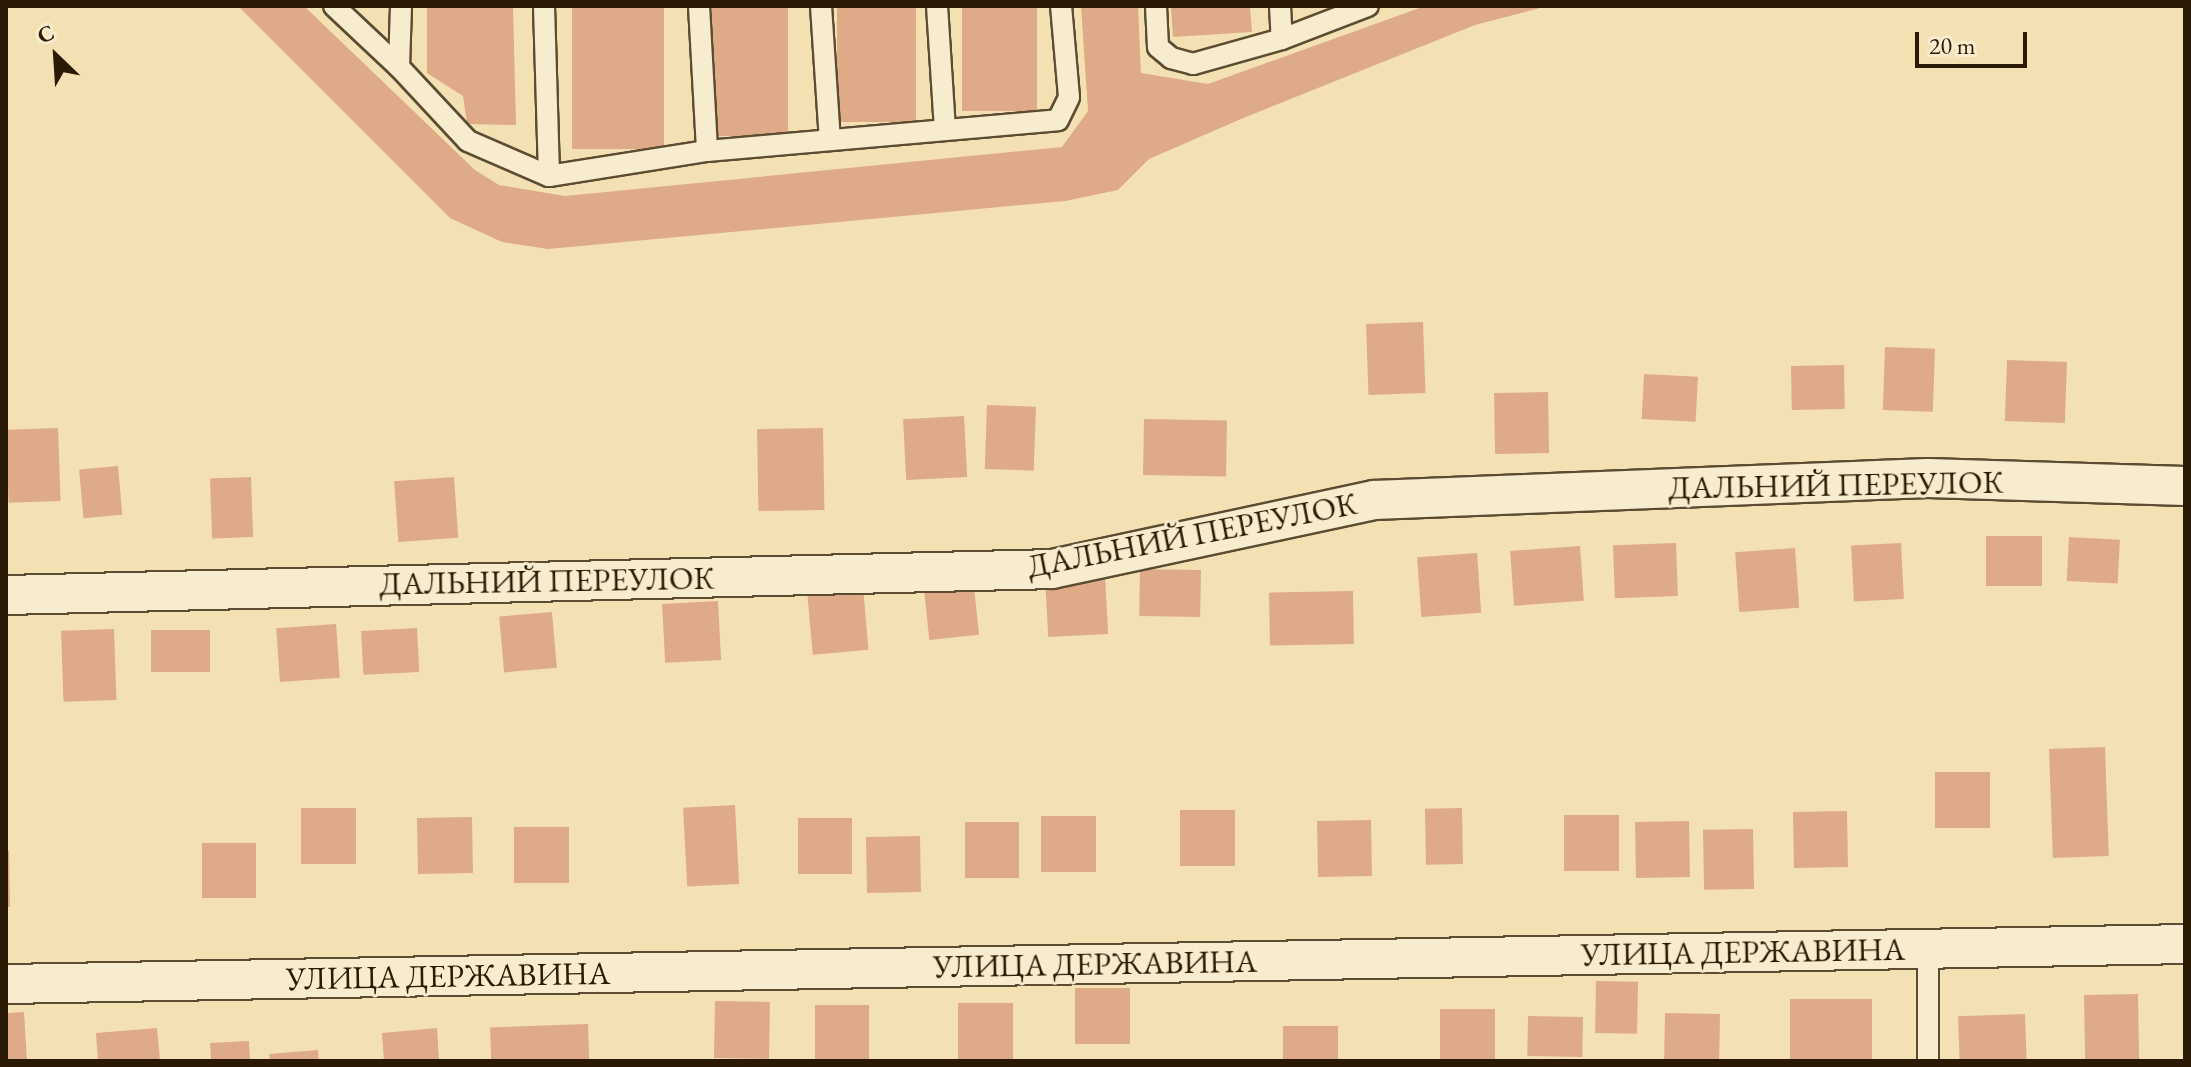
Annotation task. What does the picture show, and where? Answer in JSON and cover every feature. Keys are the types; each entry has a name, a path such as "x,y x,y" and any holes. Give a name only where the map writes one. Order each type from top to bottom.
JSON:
{"street":[{"name":"ДАЛЬНИЙ ПЕРЕУЛОК","path":"6,595 1052,569 1374,500 1928,478 2185,486"},
{"name":"УЛИЦА ДЕРЖАВИНА","path":"6,984 2185,944"}],"lane":[{"path":"334,6 399,67 468,141 549,176 707,151 1058,120 1069,97 1061,6"},
{"path":"399,67 401,6"},
{"path":"544,6 549,176"},
{"path":"699,6 707,151"},
{"path":"821,6 830,140"},
{"path":"937,6 945,129"},
{"path":"1156,6 1158,47 1171,58 1193,64 1282,39 1368,6"},
{"path":"1280,6 1282,39"},
{"path":"1928,949 1928,1061"}],"building":[{"path":"238,6 304,6 475,170 499,185 565,196 1062,147 1088,111 1081,6 1138,6 1141,73 1208,84 1425,6 1544,7 1475,25 1241,119 1149,159 1118,190 1065,201 548,249 502,242 450,218"},
{"path":"427,6 513,6 516,125 467,124 463,96 427,73"},
{"path":"572,6 664,6 664,149 572,149"},
{"path":"712,6 788,6 788,136 712,136"},
{"path":"837,6 916,6 916,122 837,122"},
{"path":"962,6 1037,6 1037,111 962,111"},
{"path":"1171,6 1250,6 1252,32 1173,37"},
{"path":"1423,322 1425,393 1369,395 1366,324"},
{"path":"1885,347 1935,349 1933,412 1883,410"},
{"path":"2007,360 2067,362 2065,423 2005,421"},
{"path":"1844,365 1845,409 1792,410 1791,366"},
{"path":"1644,374 1698,377 1696,422 1642,419"},
{"path":"1548,392 1549,453 1495,454 1494,393"},
{"path":"987,405 1036,407 1034,471 985,469"},
{"path":"964,416 967,477 906,480 903,419"},
{"path":"1144,419 1227,420 1226,476 1143,475"},
{"path":"58,428 61,501 9,503 6,430"},
{"path":"823,428 824,510 758,511 757,429"},
{"path":"118,466 122,515 83,518 79,469"},
{"path":"251,477 253,537 212,538 210,478"},
{"path":"454,477 458,538 398,542 394,481"},
{"path":"1986,536 2042,536 2042,586 1986,586"},
{"path":"2069,537 2120,540 2118,584 2067,581"},
{"path":"1676,543 1678,596 1615,598 1613,545"},
{"path":"1901,543 1904,599 1854,602 1851,546"},
{"path":"1580,546 1584,601 1514,606 1510,551"},
{"path":"1795,548 1799,608 1739,612 1735,552"},
{"path":"1477,553 1481,613 1421,617 1417,557"},
{"path":"1140,569 1201,570 1200,617 1139,616"},
{"path":"1105,574 1108,634 1048,637 1045,577"},
{"path":"863,587 868,650 813,655 807,592"},
{"path":"974,587 979,635 929,640 924,592"},
{"path":"1353,591 1354,644 1270,645 1269,592"},
{"path":"718,601 721,660 665,663 662,604"},
{"path":"552,612 557,668 504,672 499,617"},
{"path":"336,624 340,678 280,682 276,628"},
{"path":"417,628 419,672 363,675 361,631"},
{"path":"114,629 116,700 64,702 61,631"},
{"path":"151,630 210,630 210,672 151,672"},
{"path":"2105,747 2109,856 2053,858 2049,749"},
{"path":"1935,772 1990,772 1990,828 1935,828"},
{"path":"735,805 739,884 687,887 683,808"},
{"path":"301,808 356,808 356,864 301,864"},
{"path":"1462,808 1463,864 1426,865 1425,809"},
{"path":"1180,810 1235,810 1235,866 1180,866"},
{"path":"1847,811 1848,867 1794,868 1793,812"},
{"path":"1564,815 1619,815 1619,871 1564,871"},
{"path":"1041,816 1096,816 1096,872 1041,872"},
{"path":"472,817 473,873 418,874 417,818"},
{"path":"798,818 852,818 852,874 798,874"},
{"path":"1371,820 1372,876 1318,877 1317,821"},
{"path":"1689,821 1690,877 1636,878 1635,822"},
{"path":"965,822 1019,822 1019,878 965,878"},
{"path":"514,827 569,827 569,883 514,883"},
{"path":"1753,829 1754,889 1704,890 1703,830"},
{"path":"920,836 921,892 867,893 866,837"},
{"path":"202,843 256,843 256,898 202,898"},
{"path":"6,851 9,851 10,907 6,907"},
{"path":"1596,981 1638,982 1637,1034 1595,1033"},
{"path":"1075,988 1130,988 1130,1044 1075,1044"},
{"path":"2138,994 2139,1061 2085,1061 2084,995"},
{"path":"1790,999 1872,999 1872,1059 1790,1059"},
{"path":"715,1001 770,1002 769,1059 714,1058"},
{"path":"958,1003 1013,1003 1013,1059 958,1059"},
{"path":"815,1005 869,1005 869,1060 815,1060"},
{"path":"1440,1009 1495,1009 1495,1061 1440,1061"},
{"path":"24,1012 27,1061 6,1061 6,1013"},
{"path":"1665,1013 1720,1014 1719,1061 1664,1061"},
{"path":"2025,1014 2027,1061 1960,1061 1958,1016"},
{"path":"1528,1016 1583,1017 1582,1057 1527,1056"},
{"path":"588,1024 589,1061 491,1061 490,1027"},
{"path":"1283,1026 1338,1026 1338,1061 1283,1061"},
{"path":"157,1028 160,1061 98,1061 96,1033"},
{"path":"437,1028 439,1061 384,1061 382,1033"},
{"path":"249,1041 250,1061 211,1061 210,1043"},
{"path":"318,1050 319,1061 270,1061 269,1054"}]}
